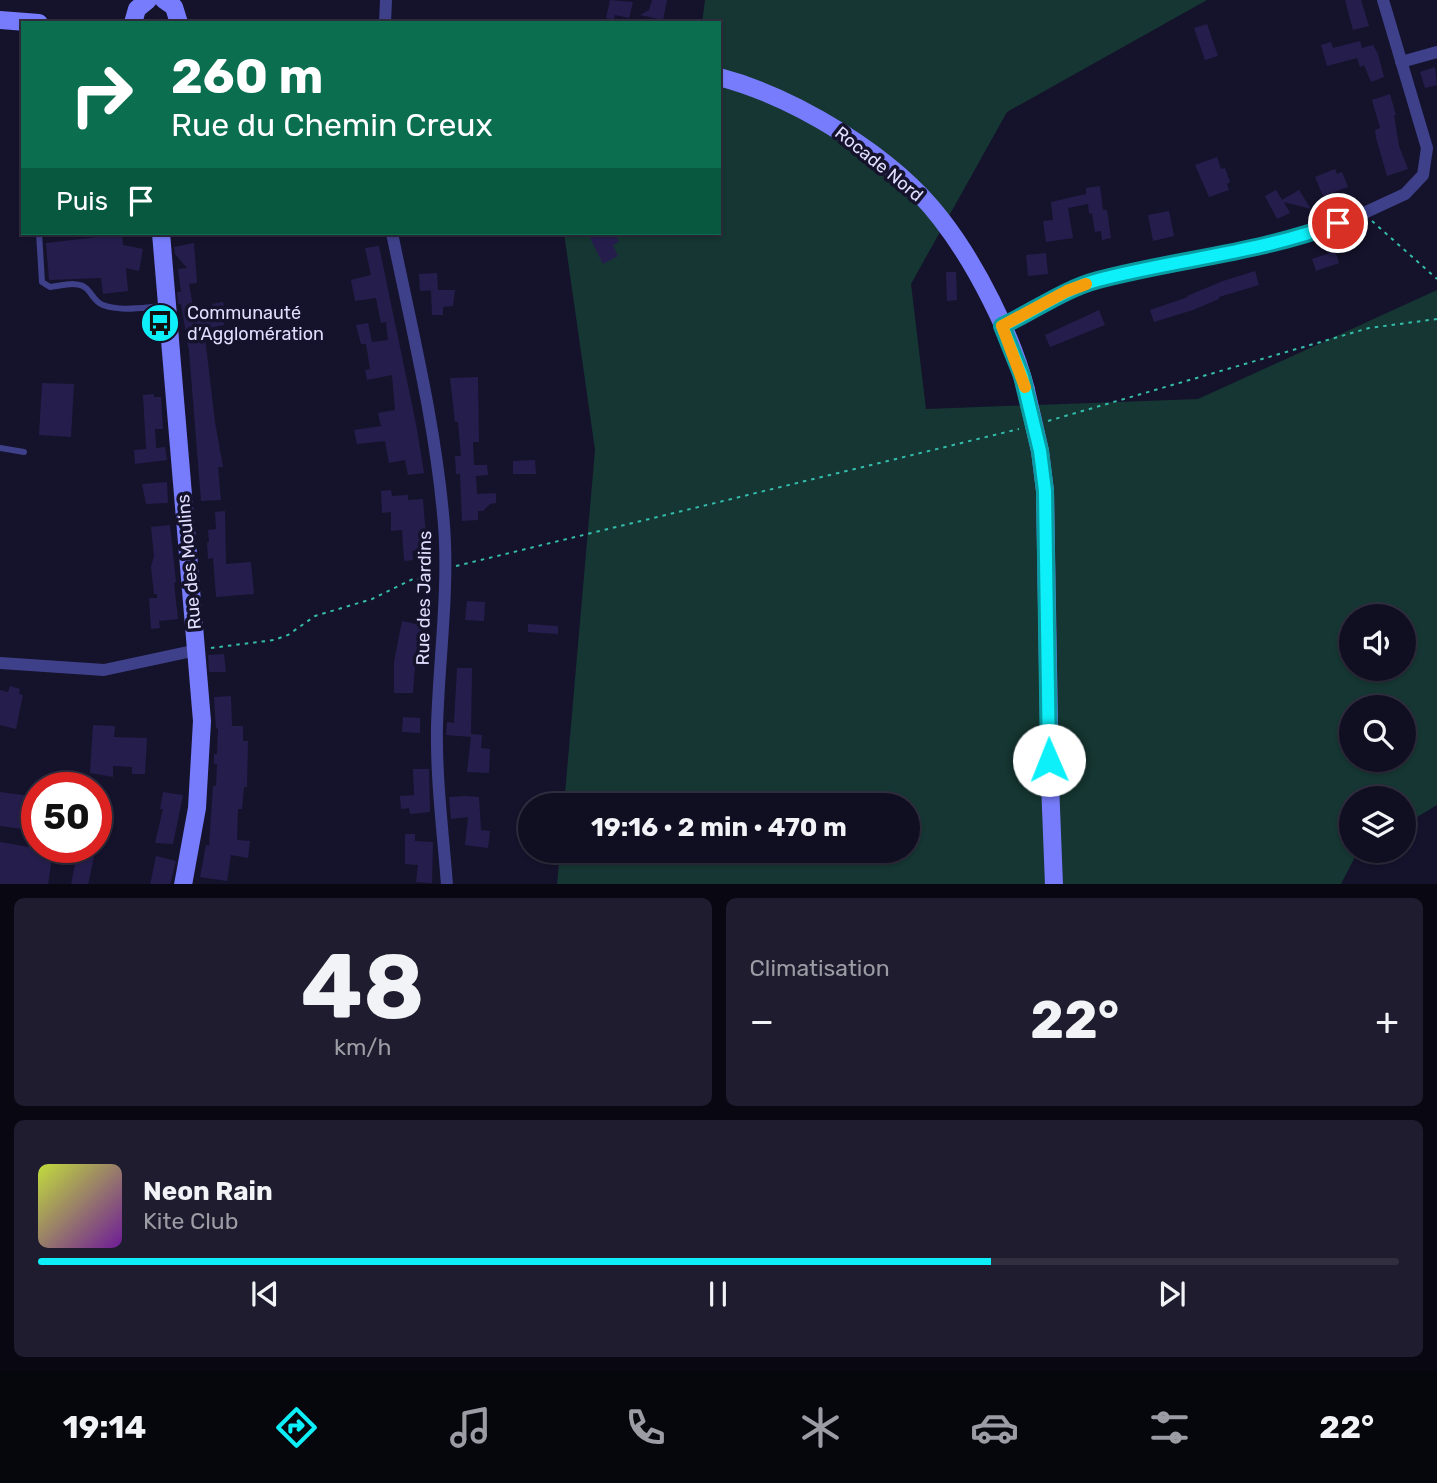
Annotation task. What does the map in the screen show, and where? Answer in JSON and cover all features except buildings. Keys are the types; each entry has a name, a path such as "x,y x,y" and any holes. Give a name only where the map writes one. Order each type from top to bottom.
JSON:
{"main road":[{"path":"134,21 137,9 148,0"},
{"path":"164,0 174,7 184,21"},
{"path":"0,20 21,22"},
{"name":"Rocade Nord","path":"721,78 804,110 860,146 909,184 941,218 972,267 1002,326 1026,390 1040,451 1045,491 1054,884"},
{"name":"Rue des Moulins","path":"162,235 202,721 195,821 183,884"}],"street":[{"path":"385,21 386,0"},
{"path":"1002,326 1067,291 1097,280 1204,259 1311,233 1405,194 1423,176 1427,148 1383,0"},
{"path":"1401,62 1437,52"},
{"name":"Rue des Jardins","path":"392,235 435,437 444,527 437,729 447,884"},
{"path":"0,663 104,670 197,650"}],"lane":[{"path":"39,235 42,282 46,286 85,286 95,300 103,305 121,309 168,306"},
{"path":"0,448 24,452"}],"path":[{"path":"1364,213 1437,279"},
{"path":"1102,406 1369,328 1437,319"},
{"path":"197,650 274,640 288,635 315,616 372,599 413,579 444,574 982,439"}],"green space":[{"path":"705,0 1207,0 1007,112 911,284 926,409 1198,399 1437,290 1437,805 1416,818 1416,786 1339,786 1339,863 1352,863 1341,884 557,884 559,863 920,863 920,793 565,793 595,450 564,235 721,235 721,21 702,21"}],"slow traffic":[{"path":"1025,387 1002,326 1067,291 1086,284"}],"place":[{"name":"Communauté d’Agglomération","path":"160,323"}],"route":[{"path":"1049,760 1045,491 1040,451 1022,376 1002,326 1067,291 1097,280 1254,248 1338,223"}]}
